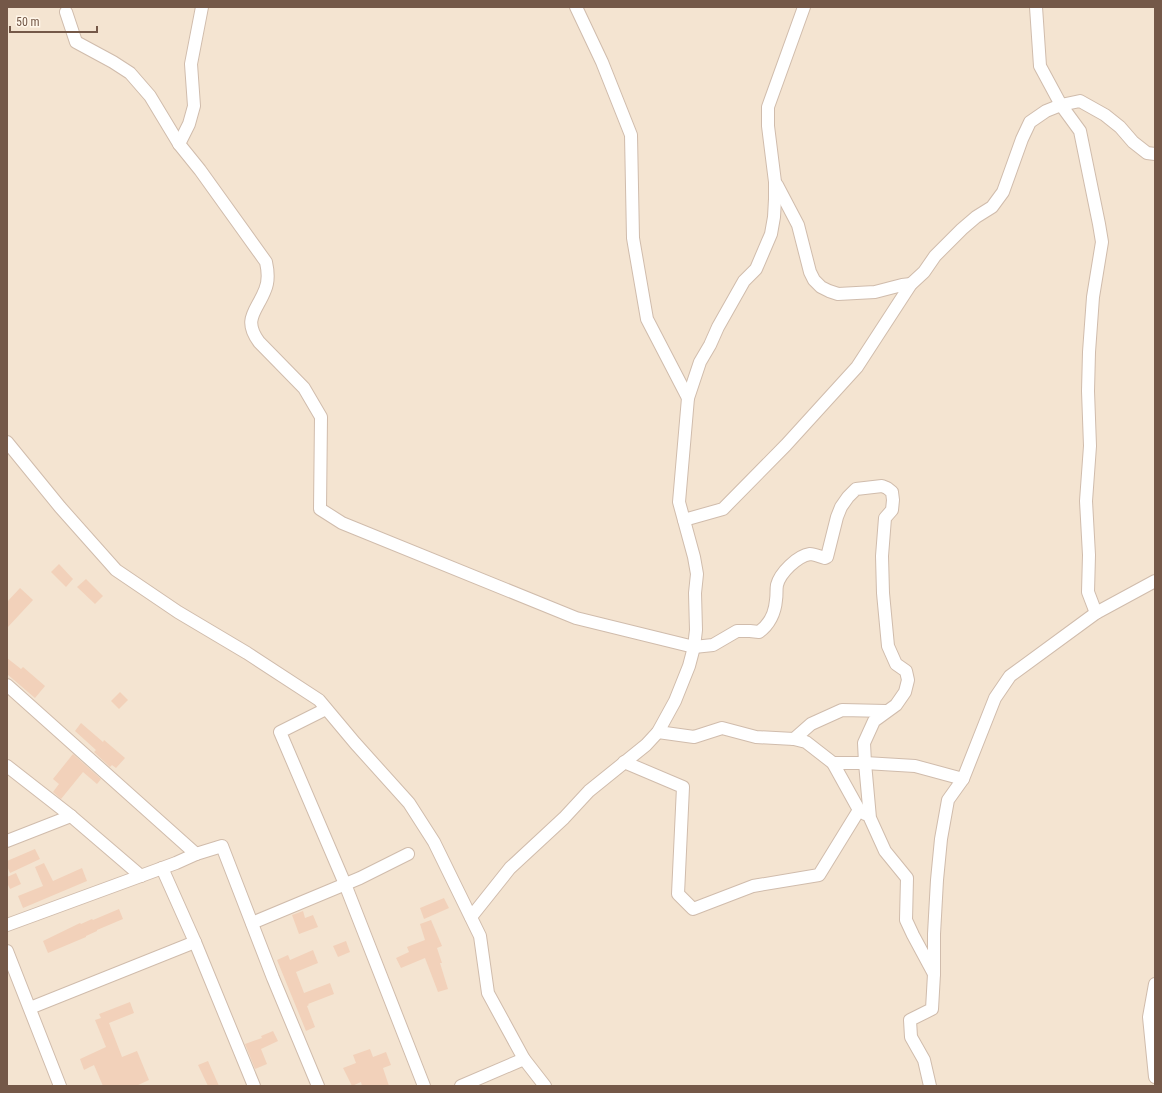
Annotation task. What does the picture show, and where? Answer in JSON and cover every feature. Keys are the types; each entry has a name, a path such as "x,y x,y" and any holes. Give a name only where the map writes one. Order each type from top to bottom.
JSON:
{"street":[{"path":"179,144 189,124 194,106 191,64 202,7"},
{"path":"576,7 602,62 631,135 633,238 647,319 688,398"},
{"path":"471,917 510,868 564,818 589,791 646,745 658,732 675,701 689,666 694,647 696,630 695,593 697,574 694,557 679,502 688,398 700,362 744,281 756,269 771,234 775,205 775,182 768,126 768,106 804,7"},
{"path":"1036,7 1040,66 1061,105 1080,131 1102,242 1093,297 1089,352 1088,383 1090,446 1086,502 1090,555 1088,592 1096,613"},
{"path":"66,12 76,42 130,73 150,96 179,144 200,170 266,262 268,280 266,289 253,315 251,324 253,334 304,388 321,417 320,509 342,524 576,618 694,647 713,645 737,632 759,632 771,619 776,603 777,584 783,573 792,563 803,556 810,554 825,558 827,557 837,517 841,507 848,497 856,489 882,486 892,492 892,510 885,518 882,556 883,593 888,646 896,664 906,671 908,680 905,692 896,704 874,721 864,743 864,763 870,818 885,851 907,878 906,920 934,974"},
{"path":"684,520 723,509 786,444 857,367 911,284 924,272 935,256 962,229 976,217 992,207 1003,192 1022,139 1030,122 1061,105 1080,101 1106,115 1120,127 1133,142 1147,153 1155,154"},
{"path":"775,182 798,225 810,272 814,280 821,287 829,292 838,294 875,292 911,284"},
{"path":"7,442 60,507 116,570 178,612 247,653 319,700 409,803 434,842 480,936 488,994 524,1059 545,1086"},
{"path":"930,1086 924,1060 912,1037 910,1020 932,1009 934,934 941,838 948,800 963,779 995,698 1010,676 1096,613 1155,581"},
{"path":"7,685 196,854"},
{"path":"326,709 280,732 345,884 424,1086"},
{"path":"794,739 811,724 842,710 886,711"},
{"path":"658,732 694,737 722,728 756,737 794,739 806,742 833,764 859,810 870,818"},
{"path":"624,762 683,787 678,894 693,909 752,886 819,875 859,810"},
{"path":"833,764 864,763 915,766 963,779"},
{"path":"7,766 71,816 141,876"},
{"path":"7,841 71,816"},
{"path":"7,925 141,876 196,854 222,846 273,978 318,1086"},
{"path":"252,923 360,878 408,854"},
{"path":"162,868 195,942 254,1086"},
{"path":"30,1008 195,942"},
{"path":"7,951 60,1086"},
{"path":"1155,984 1149,1017 1155,1077"},
{"path":"461,1086 524,1059"}],"shaded area":[{"path":"7,7 1155,7 1155,1086 7,1086"}],"building":[{"path":"59,564 73,579 66,587 51,572"},
{"path":"86,579 103,596 95,604 77,587"},
{"path":"20,588 33,600 7,628 7,602"},
{"path":"7,658 21,669 23,667 45,686 35,698 7,674"},
{"path":"120,692 128,700 119,709 111,701"},
{"path":"81,723 125,758 116,768 112,765 110,767 94,752 96,750 75,731"},
{"path":"73,754 101,779 97,784 83,772 61,799 53,792 59,784 53,779"},
{"path":"35,849 40,859 10,873 7,866 7,861"},
{"path":"44,863 53,881 82,868 87,881 23,908 18,896 43,886 35,867"},
{"path":"16,873 21,884 10,889 7,883 7,877"},
{"path":"444,898 449,908 424,919 420,908"},
{"path":"119,909 123,919 48,953 43,941 80,923 93,920"},
{"path":"303,911 305,918 313,915 318,927 299,934 292,915"},
{"path":"431,920 442,946 437,948 448,989 438,992 425,958 401,968 396,958 409,952 407,947 425,940 420,924"},
{"path":"346,941 350,952 338,957 333,946"},
{"path":"313,950 318,963 296,972 304,993 330,983 334,994 308,1004 309,1005 307,1006 315,1027 306,1031 277,960 288,955 290,960"},
{"path":"130,1002 134,1013 109,1023 122,1057 137,1051 149,1080 136,1086 103,1086 94,1065 84,1070 80,1059 106,1047 95,1020 101,1018 99,1014"},
{"path":"273,1031 278,1041 261,1049 267,1064 255,1069 245,1044 262,1038 261,1036"},
{"path":"370,1049 373,1057 386,1052 391,1065 383,1068 389,1086 362,1086 361,1082 352,1086 343,1068 356,1063 353,1055"},
{"path":"208,1061 219,1086 208,1086 198,1065"}]}
